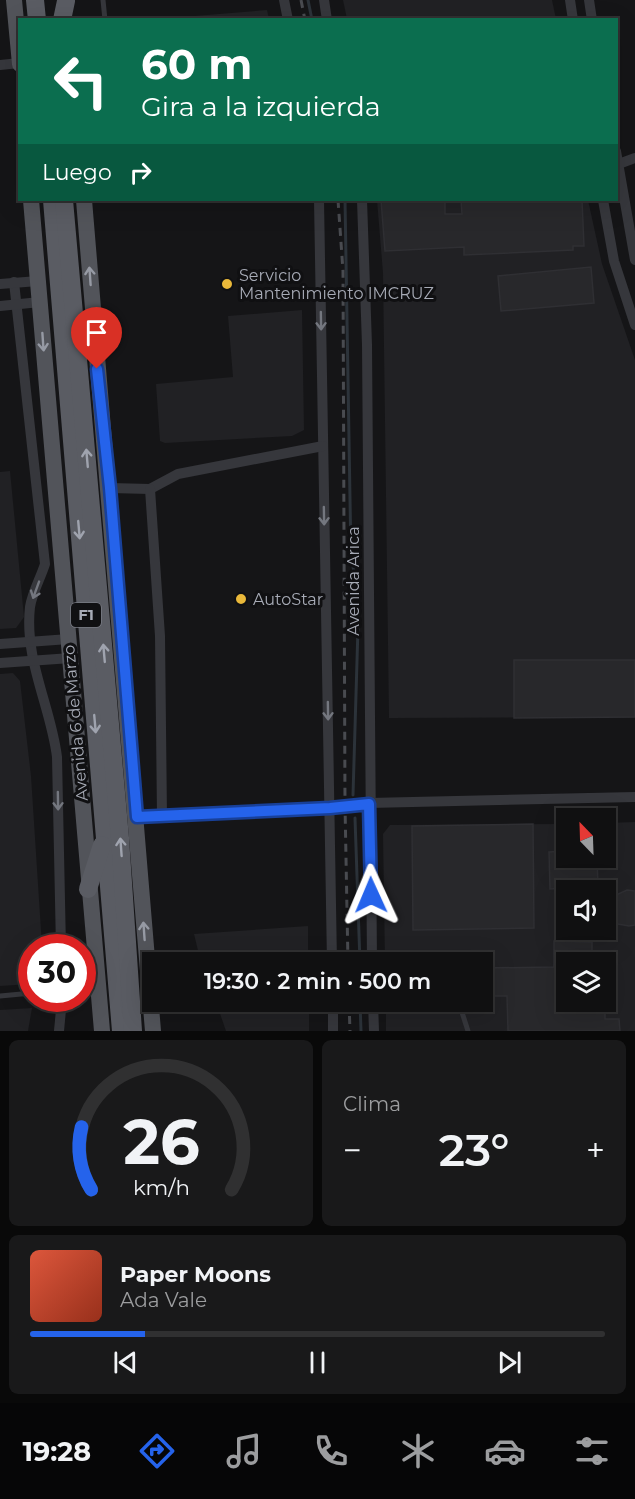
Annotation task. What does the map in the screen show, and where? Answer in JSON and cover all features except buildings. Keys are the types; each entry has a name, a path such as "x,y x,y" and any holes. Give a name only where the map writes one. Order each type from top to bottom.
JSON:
{"highway":[{"path":"35,0 37,18"},
{"path":"47,0 49,18"},
{"name":"Avenida 6 de Marzo","path":"52,201 121,1031"},
{"name":"F1","path":"64,201 120,838 133,1031"},
{"path":"88,889 105,838"}],"main road":[{"path":"14,0 18,50"},
{"name":"Avenida 6 de Marzo","path":"31,201 71,658 88,889 89,934"},
{"path":"84,201 100,416 110,488 153,1031"},
{"name":"Avenida 6 de Marzo","path":"96,1010 102,1031"}],"street":[{"path":"284,0 288,18"},
{"path":"324,0 327,18"},
{"path":"570,0 573,18"},
{"path":"589,0 592,18"},
{"path":"0,65 18,63"},
{"path":"635,158 618,165 631,249 635,260"},
{"name":"Avenida Arica","path":"319,201 332,952"},
{"name":"Avenida Arica","path":"362,201 367,345 372,952"},
{"path":"603,201 613,254 635,325"},
{"path":"613,254 631,249"},
{"path":"0,284 38,280"},
{"path":"14,282 45,564 30,606 31,642 33,661 54,729 57,757 62,934"},
{"path":"0,306 40,302"},
{"path":"110,488 150,489 178,474 323,446"},
{"path":"150,489 160,636 162,817"},
{"path":"0,644 69,639"},
{"path":"0,663 71,658"},
{"path":"137,817 330,808 369,804 635,797"},
{"path":"59,1031 61,1012"},
{"path":"333,1012 333,1031"},
{"path":"373,1012 374,1031"}],"lane":[{"path":"103,0 105,18"},
{"path":"0,996 18,994"},
{"path":"462,1012 468,1031"}],"shaded area":[{"path":"343,0 552,0 556,18 347,18"},
{"path":"267,10 269,18 170,18"},
{"path":"377,201 588,201 602,264 635,360 635,717 389,718 383,273"},
{"path":"302,310 304,430 292,436 165,443 160,441 156,384 233,377 228,316"},
{"path":"10,471 24,617 16,628 0,629 0,472"},
{"path":"13,673 20,681 31,776 41,934 18,934 18,985 0,986 0,674"},
{"path":"635,822 635,1031 386,1031 386,1012 493,1012 493,952 385,952 383,834 390,825 556,824 556,868 616,868 616,823"},
{"path":"308,926 308,952 198,952 194,934"},
{"path":"18,1009 18,1012 31,1012 28,1031 0,1031 0,1010"},
{"path":"219,1012 309,1012 309,1031 226,1031"}],"waterway":[{"path":"308,0 312,18"},
{"path":"345,201 351,558 359,594 353,795"},
{"path":"355,818 360,952"},
{"path":"360,1012 361,1031"}],"railway":[{"path":"301,0 305,18"},
{"path":"338,201 343,271 348,952"},
{"path":"349,1012 350,1031"}],"place":[{"name":"Servicio Mantenimiento IMCRUZ","path":"227,284"},
{"name":"AutoStar","path":"241,599"}],"route":[{"path":"97,369 100,416 110,488 137,817 330,808 369,804 371,895"}]}
